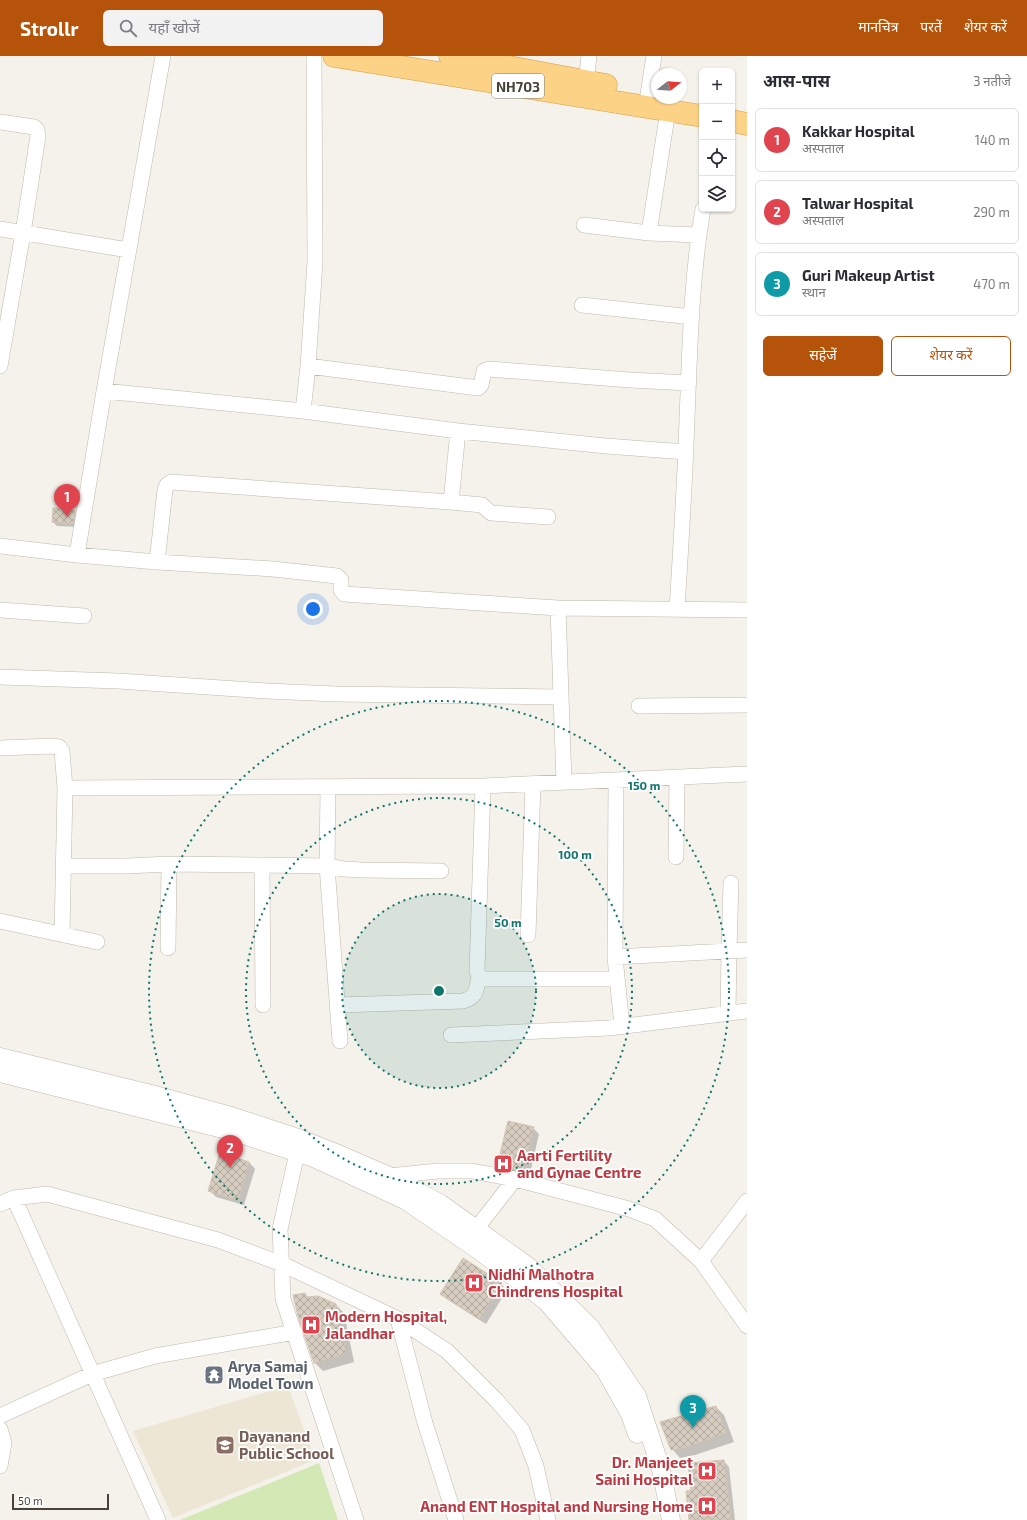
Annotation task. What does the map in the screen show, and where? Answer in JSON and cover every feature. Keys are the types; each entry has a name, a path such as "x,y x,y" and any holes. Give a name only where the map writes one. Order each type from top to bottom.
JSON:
{"highway":[{"name":"NH703","path":"334,56 651,99"},
{"name":"NH703","path":"450,56 586,82 651,98"},
{"name":"NH703","path":"687,101 699,102"},
{"name":"NH703","path":"670,104 699,115"},
{"path":"735,108 747,110"},
{"path":"735,122 747,124"}],"street":[{"path":"77,555 128,250 163,56"},
{"path":"303,411 308,366 315,262 314,56"},
{"path":"586,82 589,56"},
{"path":"654,56 656,68"},
{"path":"648,233 660,104"},
{"path":"0,122 34,127 37,130 38,136 23,233 3,329 0,366"},
{"path":"677,609 692,317 698,236 702,212"},
{"path":"584,225 648,233 698,236"},
{"path":"0,229 128,250"},
{"path":"582,305 692,317"},
{"path":"308,366 478,388 481,385 484,371 488,369 689,383"},
{"path":"104,391 303,411 458,431 606,446 686,452"},
{"path":"451,502 458,431"},
{"path":"157,562 165,490 167,484 171,482 451,502 482,505 491,513 548,517"},
{"path":"0,546 77,555 157,562 273,569 337,576 341,580 344,594 558,608 747,608"},
{"path":"558,608 564,782"},
{"path":"0,610 84,616"},
{"path":"0,676 118,681 336,694 561,697"},
{"path":"639,706 747,705"},
{"path":"0,748 59,747 62,751 64,758 65,788 62,935"},
{"path":"65,788 482,786 747,774"},
{"path":"676,857 677,777"},
{"path":"616,780 615,957 622,1026"},
{"path":"528,935 533,784"},
{"path":"338,1005 463,1001 470,999 474,995 479,977 477,971 482,786"},
{"path":"328,787 327,866 340,1041"},
{"path":"63,866 127,866 169,864 262,865 327,866 362,870 441,871"},
{"path":"168,948 169,864"},
{"path":"262,865 263,1005"},
{"path":"728,1013 732,883"},
{"path":"0,921 97,942"},
{"path":"615,957 747,950"},
{"path":"479,977 484,979 618,979"},
{"path":"451,1035 622,1026 747,1011"},
{"path":"0,1057 151,1094 231,1116 329,1150 389,1176 441,1204 529,1267 591,1328 637,1396 661,1469 671,1520"},
{"path":"0,1073 231,1131 314,1158 405,1200 477,1249 546,1300 605,1370 630,1414 651,1475 658,1520"},
{"path":"297,1153 280,1229 284,1299 356,1520"},
{"path":"389,1176 438,1171 472,1171 515,1179 629,1209 655,1220 701,1261 747,1326"},
{"path":"476,1229 515,1179"},
{"path":"158,1520 92,1374 7,1201 47,1194 218,1240 282,1264 398,1319 447,1351 497,1401 522,1430 536,1466 548,1520"},
{"path":"701,1261 747,1201"},
{"path":"398,1319 425,1423 456,1520"},
{"path":"0,1416 92,1374 155,1356 294,1332"},
{"path":"0,1429 4,1443 0,1466"}],"shaded area":[{"name":"Dayanand Public School","path":"288,1386 315,1460 173,1518 133,1431"}],"green space":[{"path":"319,1463 338,1520 180,1520"}],"building":[{"path":"53,508 75,510 73,524 52,522"},
{"path":"508,1121 534,1127 523,1172 497,1167"},
{"path":"220,1152 249,1162 238,1200 208,1191"},
{"path":"463,1258 502,1283 479,1319 440,1294"},
{"path":"305,1293 307,1297 318,1296 336,1304 346,1354 314,1363 298,1316 293,1295"},
{"path":"716,1406 726,1433 686,1447 671,1450 660,1422"},
{"path":"724,1460 731,1520 689,1520 686,1491 691,1490 688,1463"}],"place":[{"name":"Kakkar Hospital","path":"67,517"},
{"name":"Aarti Fertility and Gynae Centre","path":"503,1164"},
{"name":"Talwar Hospital","path":"230,1168"},
{"name":"Nidhi Malhotra Chindrens Hospital","path":"474,1283"},
{"name":"Modern Hospital, Jalandhar","path":"311,1325"},
{"name":"Arya Samaj Model Town","path":"214,1375"},
{"name":"Guri Makeup Artist","path":"693,1428"},
{"name":"Dayanand Public School","path":"225,1445"},
{"name":"Dr. Manjeet Saini Hospital","path":"707,1471"},
{"name":"Anand ENT Hospital and Nursing Home","path":"707,1506"}]}
